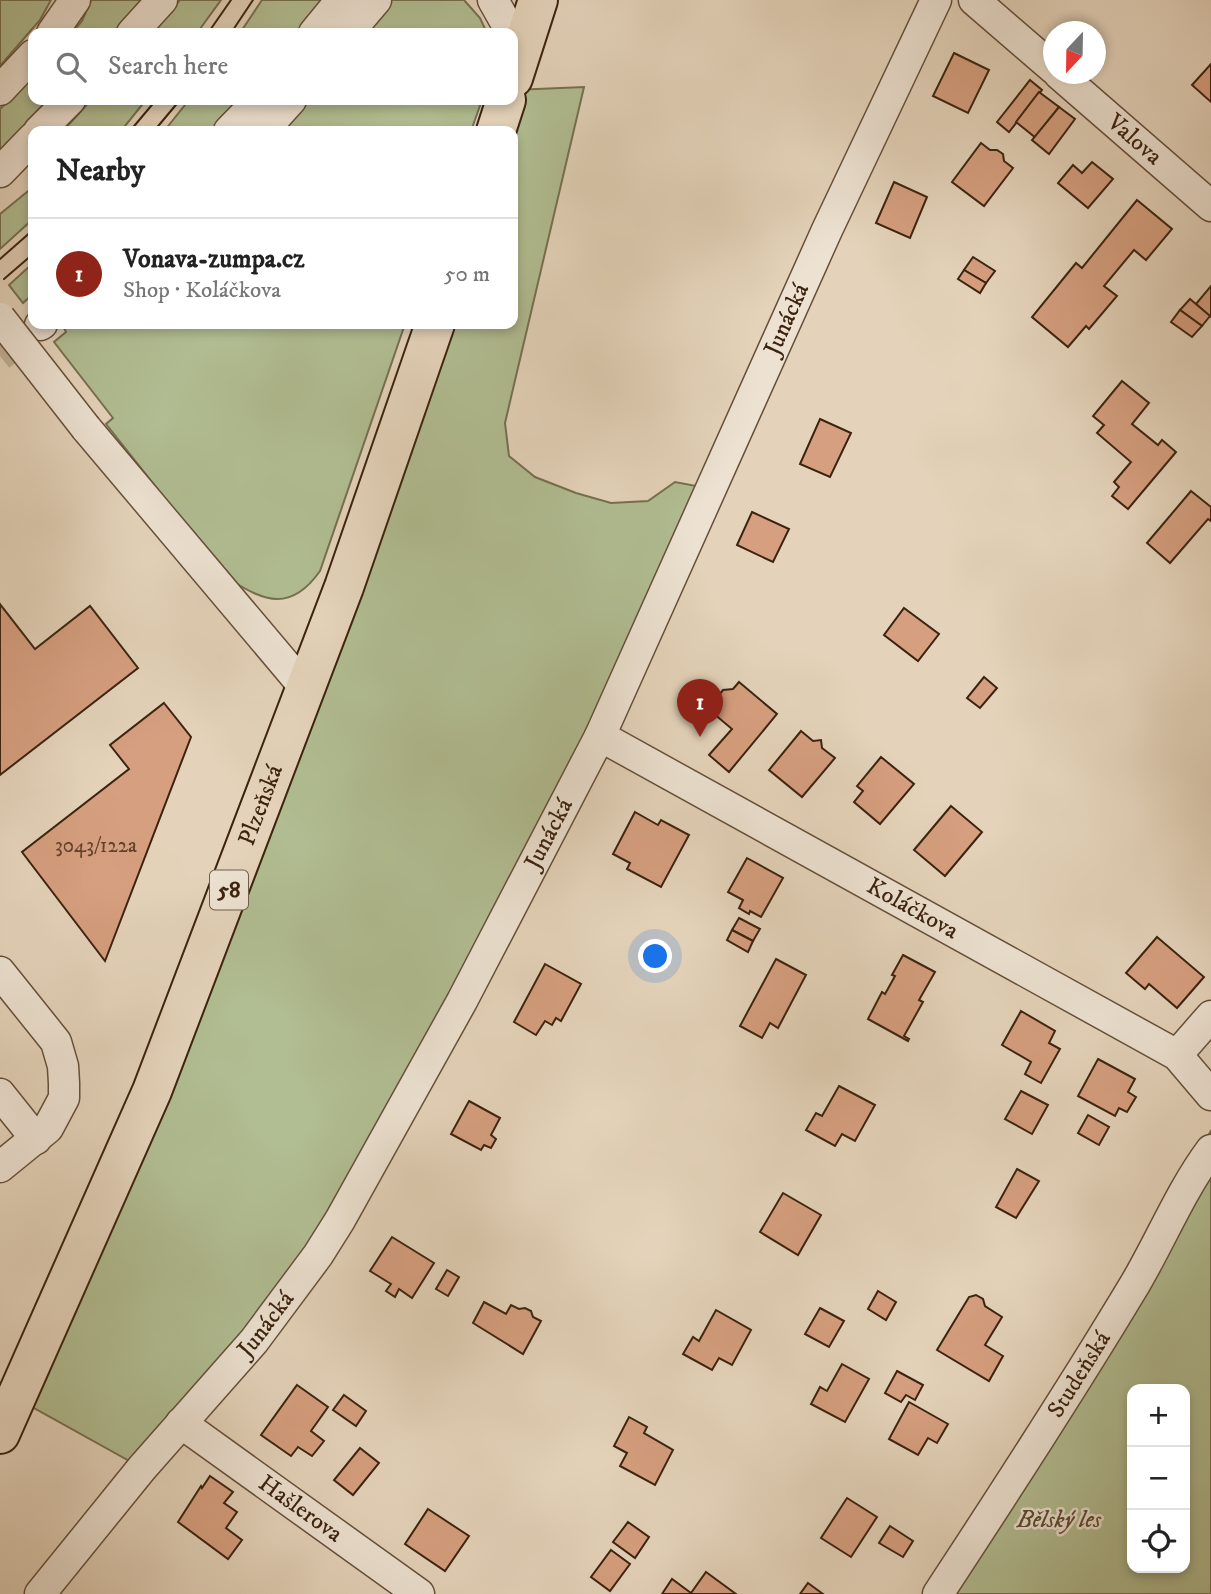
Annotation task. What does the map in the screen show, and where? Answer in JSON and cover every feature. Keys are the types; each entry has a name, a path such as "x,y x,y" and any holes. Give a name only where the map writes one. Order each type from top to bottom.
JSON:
{"main road":[{"path":"518,44 538,0"},
{"path":"498,126 504,105"},
{"name":"Plzeňská","path":"0,1434 8,1389 152,1091 344,587 433,329"}],"street":[{"path":"55,28 75,0"},
{"path":"137,28 162,0"},
{"path":"318,28 341,0"},
{"path":"352,28 376,0"},
{"path":"493,0 507,28"},
{"name":"Junácká","path":"40,1594 181,1423 254,1341 318,1255 340,1220 462,1001 600,736 827,230 936,0"},
{"path":"974,0 1043,60"},
{"path":"0,90 28,60"},
{"name":"Valova","path":"1071,84 1211,206"},
{"path":"44,126 64,105"},
{"path":"234,126 254,105"},
{"path":"268,126 286,105"},
{"path":"0,172 28,143"},
{"path":"0,181 28,166"},
{"path":"0,318 86,428 306,689"},
{"name":"Koláčkova","path":"600,736 1177,1055 1211,1096"},
{"path":"0,972 56,1042 63,1066 64,1098 48,1128 0,1167"},
{"path":"1177,1055 1211,1016"},
{"path":"0,1094 36,1139"},
{"name":"Studeňská","path":"938,1594 1020,1470 1136,1282 1192,1176 1211,1150"},
{"name":"Hašlerova","path":"181,1423 419,1594"}],"green space":[{"path":"0,0 51,0 40,20 33,28 28,28 28,34 0,66"},
{"path":"91,0 150,0 125,28 76,28"},
{"path":"180,0 221,0 201,28 155,28"},
{"path":"262,0 327,0 304,28 243,28"},
{"path":"392,0 464,0 480,18 485,28 367,28"},
{"path":"28,82 28,105 53,105 0,154 0,109"},
{"path":"584,87 505,423 509,456 535,477 611,503 648,501 675,482 712,489 340,1220 142,1468 16,1398 430,329 518,329 518,126 513,126 513,105 518,105 518,90"},
{"path":"86,105 142,105 125,126 68,126"},
{"path":"185,105 240,105 221,126 168,126"},
{"path":"304,105 480,105 473,126 285,126"},
{"path":"28,191 28,224 0,249 0,214"},
{"path":"28,268 28,298 23,303 9,285"},
{"path":"64,329 403,329 320,571 309,584 299,593 277,599 254,593 229,579 106,424 113,418 54,342 66,332"},
{"name":"Bělský les","path":"1211,1131 1211,1594 925,1594 949,1559"}],"building":[{"path":"954,53 989,70 968,113 933,96"},
{"path":"1211,64 1211,102 1192,85"},
{"path":"1030,80 1042,90 1009,132 997,122"},
{"path":"1039,92 1059,107 1036,138 1016,122"},
{"path":"1059,107 1075,119 1049,154 1032,140"},
{"path":"981,143 990,150 1003,154 1004,161 1013,168 984,206 952,182"},
{"path":"1092,162 1113,179 1088,208 1058,183 1073,165 1082,173"},
{"path":"894,182 927,197 910,238 876,223"},
{"path":"1137,200 1172,229 1146,260 1134,250 1104,286 1117,296 1089,329 1086,326 1068,347 1032,317 1076,263 1082,268"},
{"path":"973,257 995,271 986,283 964,270"},
{"path":"964,270 986,283 980,293 958,279"},
{"path":"1211,286 1211,317 1196,304"},
{"path":"1190,299 1210,316 1202,326 1180,310"},
{"path":"1180,310 1202,326 1192,337 1171,322"},
{"path":"1122,381 1149,403 1132,424 1158,445 1162,440 1176,452 1128,509 1112,496 1119,487 1114,482 1131,462 1097,433 1104,425 1093,416"},
{"path":"820,419 851,433 830,477 800,464"},
{"path":"1191,491 1211,507 1211,521 1208,519 1170,563 1147,543"},
{"path":"752,512 789,529 773,562 737,545"},
{"path":"0,604 35,649 90,606 138,668 0,775"},
{"path":"904,608 939,634 918,661 884,635"},
{"path":"984,677 997,688 980,708 967,698"},
{"path":"739,682 777,714 729,772 709,755 732,729 713,713 719,706 718,696 723,690 733,689"},
{"path":"164,703 191,737 105,961 22,852 129,769 110,745"},
{"path":"801,731 813,741 821,740 822,748 835,758 802,797 769,770"},
{"path":"881,757 914,784 880,824 854,802 863,791 857,786"},
{"path":"951,806 982,832 945,876 914,850"},
{"path":"635,812 658,825 661,820 689,835 661,887 627,869 630,863 613,854"},
{"path":"747,858 783,878 761,917 739,908 743,900 728,892"},
{"path":"739,918 760,929 753,941 732,930"},
{"path":"732,930 753,941 748,952 727,940"},
{"path":"1157,937 1204,977 1177,1008 1149,984 1145,989 1126,973"},
{"path":"903,955 935,972 919,1000 923,1002 904,1036 908,1041 868,1019 882,992 885,994 895,976 892,975"},
{"path":"776,959 806,975 778,1028 770,1023 762,1038 740,1026"},
{"path":"545,964 581,984 561,1021 556,1018 552,1025 545,1021 536,1035 514,1022"},
{"path":"1021,1011 1055,1031 1049,1043 1060,1049 1041,1083 1025,1074 1031,1062 1002,1045"},
{"path":"1098,1059 1135,1079 1128,1092 1136,1097 1127,1112 1119,1108 1115,1116 1078,1096"},
{"path":"839,1086 875,1105 855,1141 842,1134 835,1146 806,1130 816,1113 822,1116"},
{"path":"1021,1091 1048,1105 1032,1134 1005,1119"},
{"path":"469,1101 500,1118 491,1135 496,1139 491,1148 484,1145 481,1150 451,1134"},
{"path":"1088,1115 1109,1127 1099,1145 1078,1133"},
{"path":"1017,1169 1039,1181 1016,1218 996,1207"},
{"path":"783,1193 821,1215 798,1255 760,1232"},
{"path":"392,1237 434,1263 412,1298 399,1289 395,1297 386,1291 391,1284 370,1271"},
{"path":"447,1270 459,1277 448,1296 436,1289"},
{"path":"878,1291 896,1302 886,1320 868,1309"},
{"path":"976,1295 983,1299 985,1306 1002,1317 985,1345 1003,1356 989,1381 937,1350 969,1297"},
{"path":"484,1302 506,1314 511,1305 519,1309 525,1308 541,1321 523,1354 473,1323"},
{"path":"820,1308 844,1321 829,1347 805,1334"},
{"path":"716,1310 751,1330 732,1365 719,1358 712,1370 683,1354 693,1337 699,1341"},
{"path":"842,1364 869,1379 845,1422 811,1404 820,1387 827,1391"},
{"path":"897,1371 923,1385 915,1400 906,1395 901,1402 885,1393"},
{"path":"297,1385 328,1407 311,1431 324,1441 312,1456 298,1447 291,1456 261,1435"},
{"path":"344,1395 366,1411 356,1426 333,1410"},
{"path":"909,1402 948,1424 937,1443 928,1438 918,1455 889,1439"},
{"path":"629,1417 647,1427 644,1433 673,1450 655,1485 620,1466 627,1453 614,1446"},
{"path":"360,1448 379,1463 353,1495 334,1480"},
{"path":"210,1476 233,1492 224,1503 237,1512 226,1528 242,1540 228,1559 178,1522"},
{"path":"847,1498 877,1517 851,1557 821,1538"},
{"path":"428,1509 469,1536 445,1571 405,1544"},
{"path":"628,1522 649,1537 635,1558 613,1542"},
{"path":"890,1526 913,1541 903,1557 879,1543"},
{"path":"611,1550 630,1564 610,1591 591,1577"},
{"path":"706,1572 736,1594 662,1594 672,1579 691,1593"},
{"path":"808,1583 823,1594 800,1594"}],"tunnel":[{"path":"0,356 34,329"}],"tram line":[{"path":"211,28 231,0"},
{"path":"234,28 253,0"},
{"path":"134,126 152,105"},
{"path":"158,126 176,105"},
{"path":"0,259 28,234"},
{"path":"4,279 28,258"}],"place":[{"name":"Vonava-zumpa.cz","path":"700,737"}]}
